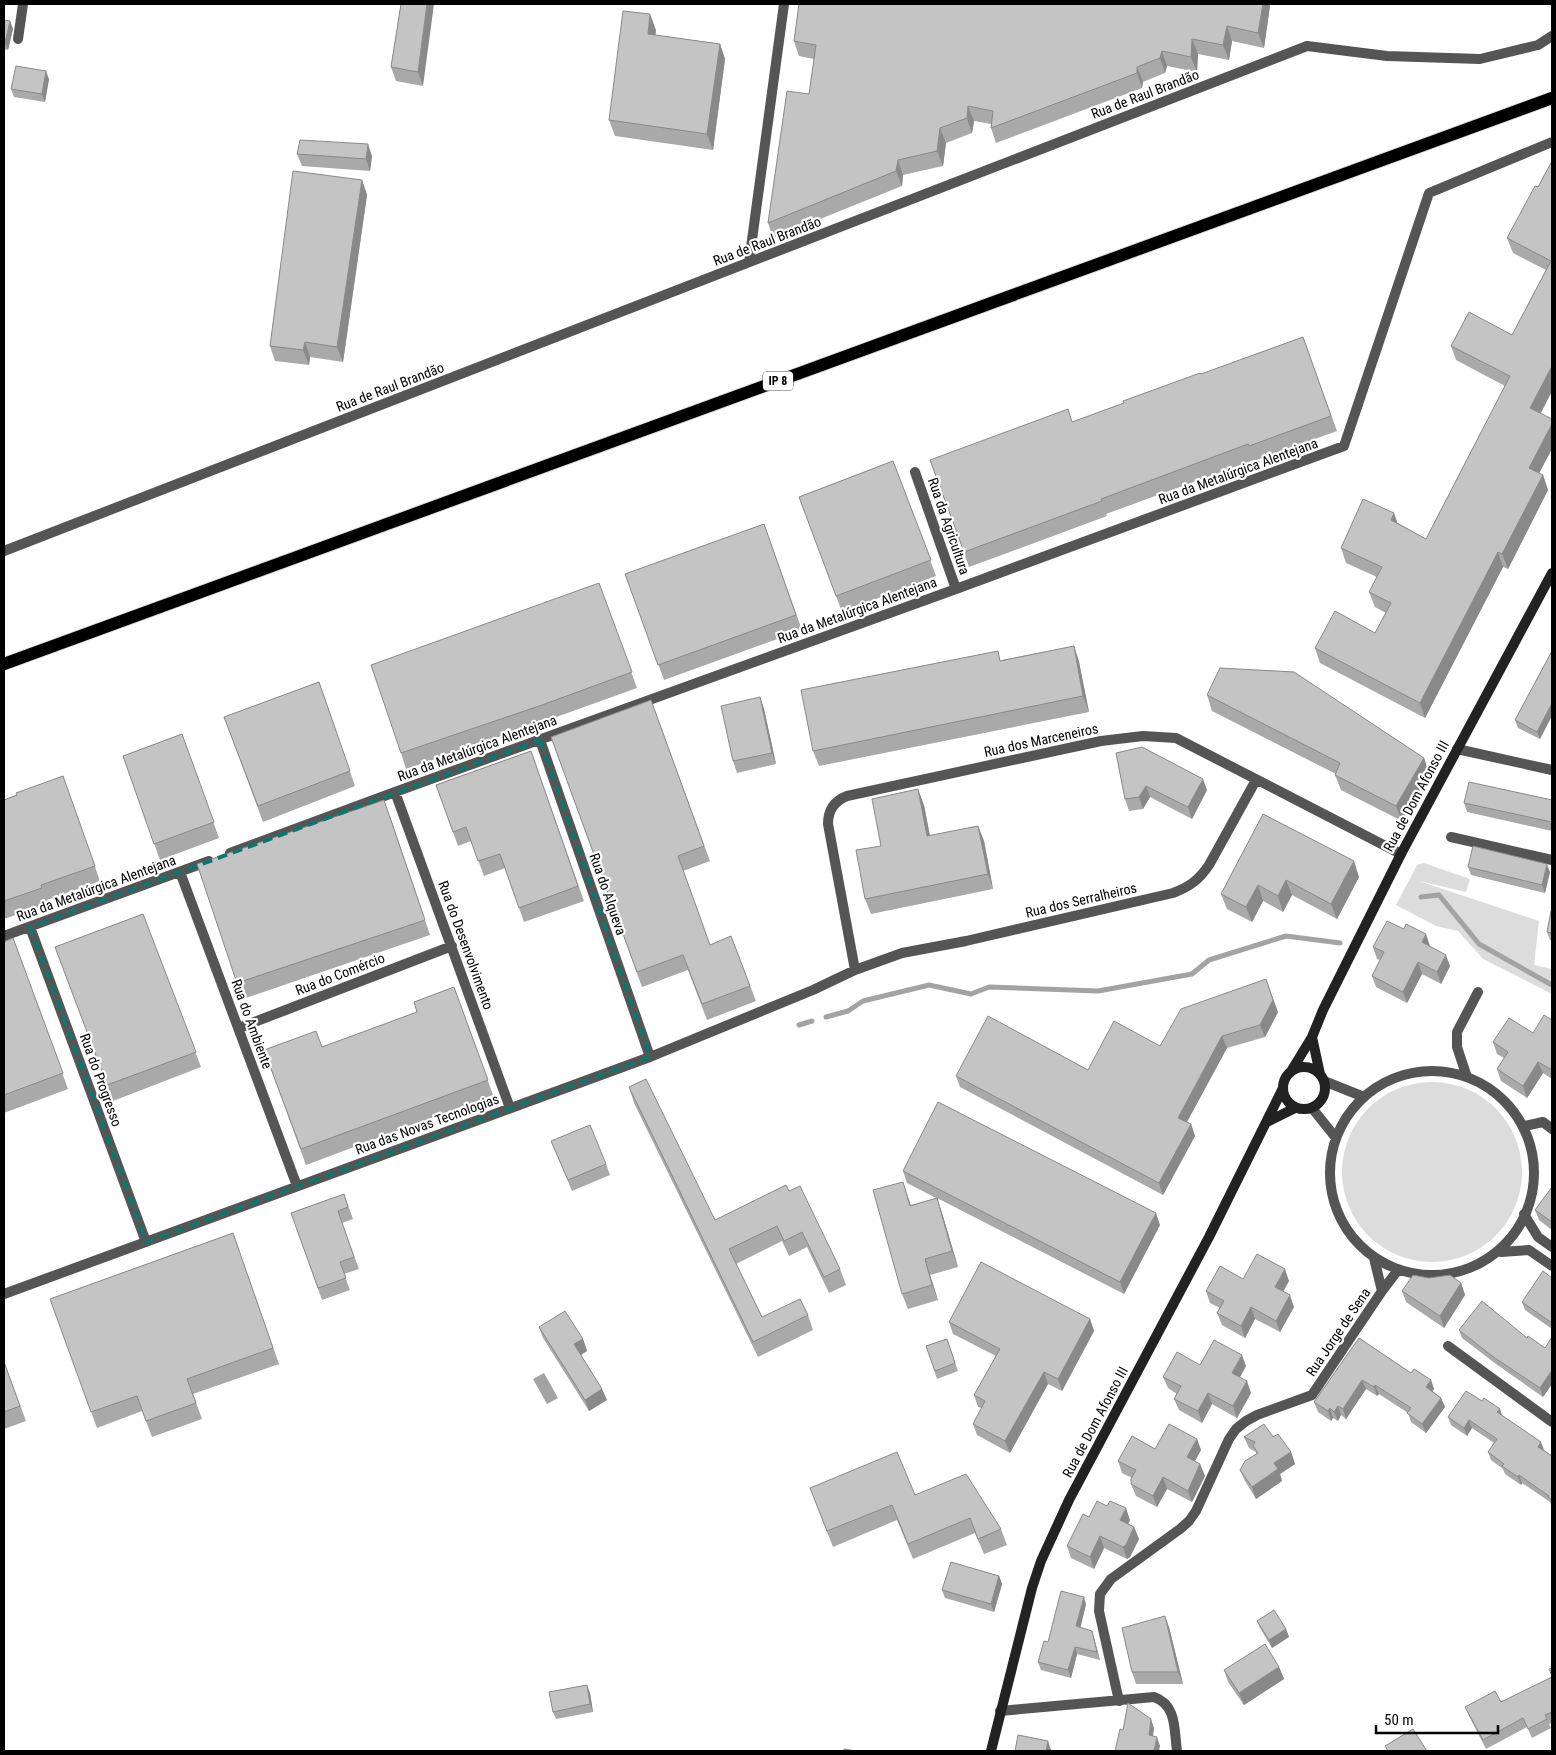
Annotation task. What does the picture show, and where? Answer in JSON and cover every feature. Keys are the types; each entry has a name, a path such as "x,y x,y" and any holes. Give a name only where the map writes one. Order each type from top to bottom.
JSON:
{"main road":[{"name":"IP 8","path":"4,664 1552,98"},
{"name":"Rua de Dom Afonso III","path":"1290,1072 1312,1037 1323,1010 1401,854 1552,573"},
{"path":"1312,1037 1322,1077 1325,1094 1322,1100 1312,1108 1296,1108 1286,1100 1283,1088 1290,1072 1302,1067 1314,1070 1322,1077"},
{"name":"Rua de Dom Afonso III","path":"991,1751 1032,1588 1041,1561 1065,1509 1209,1237 1283,1088"},
{"path":"1267,1122 1296,1108"}],"street":[{"path":"18,39 23,4"},
{"path":"749,262 784,4"},
{"name":"Rua de Raul Brandão","path":"4,550 1307,46 1387,56 1480,60 1538,46 1552,36"},
{"name":"Rua da Metalúrgica Alentejana","path":"4,936 1344,446 1430,193 1552,142"},
{"name":"Rua da Agricultura","path":"915,472 956,589"},
{"name":"Rua dos Marceneiros","path":"855,970 828,824 830,810 834,803 840,799 1101,741 1143,736 1176,738 1401,854"},
{"name":"Rua do Alqueva","path":"540,740 650,1057"},
{"path":"1456,749 1552,770"},
{"name":"Rua dos Serralheiros","path":"855,970 902,953 976,939 1184,889 1203,875 1256,780"},
{"name":"Rua do Desenvolvimento","path":"395,792 510,1108"},
{"path":"1451,837 1552,860"},
{"name":"Rua do Ambiente","path":"180,872 296,1186"},
{"name":"Rua do Progresso","path":"30,927 146,1242"},
{"name":"Rua do Comércio","path":"239,1028 452,946"},
{"name":"Rua das Novas Tecnologias","path":"4,1294 650,1057 813,990 855,970"},
{"path":"1467,1076 1456,1039 1460,1025 1478,992"},
{"path":"1440,1071 1467,1076 1485,1085 1500,1096 1514,1110 1524,1126 1533,1153 1535,1181 1524,1214 1519,1228 1500,1252 1467,1270 1444,1275 1421,1276 1398,1270 1374,1258 1354,1240 1340,1217 1332,1192 1330,1164 1336,1138 1348,1116 1364,1097 1387,1081 1413,1073 1440,1071"},
{"path":"1322,1077 1364,1097"},
{"path":"1312,1108 1336,1138"},
{"path":"1524,1126 1543,1122 1552,1128"},
{"path":"1524,1214 1538,1237 1552,1247"},
{"path":"1500,1252 1529,1250 1552,1266"},
{"name":"Rua Jorge de Sena","path":"1374,1258 1382,1291"},
{"name":"Rua Jorge de Sena","path":"1119,1701 1099,1611 1100,1594 1110,1579 1189,1521 1196,1511 1229,1439 1236,1429 1257,1415 1312,1395 1398,1270"},
{"path":"1448,1346 1552,1422"},
{"path":"1000,1711 1154,1697 1163,1700 1172,1713 1177,1751"}],"highlighted area":[{"path":"540,740 650,1057 146,1242 30,927"}],"shaded area":[{"path":"1424,863 1470,879 1466,892 1419,881 1539,921 1534,965 1552,969 1552,994 1483,959 1458,931 1436,926 1396,905 1417,865"},
{"path":"1432,1082 1466,1089 1489,1103 1501,1115 1511,1130 1518,1146 1522,1172 1515,1206 1501,1229 1489,1241 1474,1251 1458,1258 1432,1262 1398,1255 1375,1241 1363,1229 1353,1214 1346,1198 1342,1172 1349,1138 1363,1115 1375,1103 1390,1093 1406,1086"},
{"path":"544,1373 558,1398 547,1404 533,1379"}],"building":[{"path":"401,4 427,4 418,72 391,67"},
{"path":"799,4 1263,4 1258,33 1227,26 1223,45 1192,39 1191,57 1162,51 1160,58 1137,67 1137,73 991,128 993,111 968,106 967,118 940,128 937,151 898,160 896,171 768,223 787,91 809,94 816,45 794,41"},
{"path":"623,11 650,14 648,34 720,44 707,134 609,120"},
{"path":"4,20 10,21 5,43 4,42"},
{"path":"16,66 46,71 42,94 11,89"},
{"path":"300,140 368,144 366,159 297,154"},
{"path":"1552,161 1552,366 1530,408 1552,419 1552,424 1529,468 1543,475 1502,554 1498,552 1420,703 1315,648 1335,611 1375,633 1391,603 1369,592 1382,567 1341,548 1363,499 1394,513 1391,520 1426,539 1510,376 1451,346 1469,312 1512,335 1551,261 1507,238 1535,186 1538,187"},
{"path":"293,171 362,180 337,347 305,342 303,350 270,346"},
{"path":"1303,337 1331,416 1249,446 1248,444 964,552 930,460 1068,409 1072,422 1124,403 1123,401"},
{"path":"893,461 931,560 836,596 799,497"},
{"path":"764,524 796,615 658,665 625,574"},
{"path":"599,583 632,672 401,753 371,665"},
{"path":"1074,646 1083,696 813,751 801,690 998,651 1000,661"},
{"path":"1552,651 1552,703 1537,732 1515,720"},
{"path":"1220,668 1294,672 1424,758 1396,806 1335,775 1340,763 1207,695"},
{"path":"319,682 350,771 258,806 224,717"},
{"path":"760,697 772,753 733,761 721,706"},
{"path":"651,700 704,846 678,856 710,945 731,936 750,986 702,1004 683,955 637,972 551,737"},
{"path":"182,734 214,822 154,844 123,756"},
{"path":"1142,747 1203,779 1188,807 1146,786 1139,797 1125,799 1116,753"},
{"path":"531,751 578,886 519,908 500,854 478,861 466,827 453,832 436,785"},
{"path":"63,776 95,866 41,885 42,888 4,901 4,800 17,795 16,793"},
{"path":"1469,782 1552,800 1552,822 1464,803"},
{"path":"918,789 927,836 978,826 988,874 865,899 856,850 881,846 872,799"},
{"path":"384,800 425,920 237,983 197,864"},
{"path":"1263,814 1354,861 1331,904 1286,880 1278,896 1258,885 1246,907 1221,894"},
{"path":"1473,846 1547,864 1542,885 1468,867"},
{"path":"1552,911 1552,933 1547,932"},
{"path":"143,914 196,1052 107,1085 55,947"},
{"path":"1387,921 1404,929 1406,924 1426,934 1422,942 1446,955 1437,972 1418,962 1403,992 1372,976 1384,952 1373,947"},
{"path":"13,938 63,1073 4,1095 4,942"},
{"path":"1266,979 1273,1000 1260,1025 1222,1036 1178,1118 1191,1124 1159,1183 956,1076 988,1016 1088,1070 1114,1021 1160,1046 1181,1009"},
{"path":"454,987 488,1080 301,1149 264,1050 316,1031 322,1047 417,1012 414,1002"},
{"path":"1544,1015 1552,1020 1552,1070 1538,1062 1523,1086 1497,1069 1508,1052 1493,1042 1509,1018 1533,1033"},
{"path":"646,1079 715,1220 786,1185 789,1191 800,1186 840,1269 824,1277 802,1232 784,1241 777,1226 729,1249 762,1317 800,1299 808,1315 753,1342 629,1087"},
{"path":"938,1102 1156,1213 1120,1282 903,1171"},
{"path":"590,1125 606,1164 568,1180 551,1141"},
{"path":"903,1182 910,1206 937,1198 952,1251 925,1259 932,1285 902,1294 873,1190"},
{"path":"1552,1187 1552,1222 1535,1210"},
{"path":"344,1194 348,1207 338,1211 354,1257 340,1262 346,1278 318,1288 291,1213"},
{"path":"233,1233 273,1348 187,1379 196,1403 146,1421 137,1396 91,1412 50,1299"},
{"path":"1257,1254 1285,1269 1275,1287 1290,1295 1276,1321 1251,1307 1241,1326 1217,1313 1224,1301 1206,1291 1220,1266 1243,1279"},
{"path":"981,1262 1090,1319 1058,1379 1044,1372 1005,1441 973,1424 985,1401 974,1395 1000,1349 949,1322"},
{"path":"1543,1271 1552,1278 1552,1323 1522,1302"},
{"path":"1413,1275 1429,1278 1450,1275 1461,1283 1440,1316 1402,1291"},
{"path":"1482,1301 1527,1338 1528,1336 1545,1348 1552,1337 1552,1370 1540,1388 1492,1356 1459,1330"},
{"path":"565,1311 583,1339 574,1344 602,1389 585,1400 539,1327"},
{"path":"1359,1338 1411,1373 1414,1369 1431,1380 1426,1387 1441,1398 1422,1424 1407,1413 1411,1408 1375,1385 1374,1387 1362,1380 1343,1409 1338,1406 1334,1412 1330,1408 1328,1411 1314,1402"},
{"path":"947,1339 955,1363 935,1371 926,1346"},
{"path":"1214,1340 1242,1355 1232,1373 1247,1381 1233,1406 1208,1393 1198,1411 1174,1399 1181,1386 1163,1377 1177,1352 1200,1365"},
{"path":"4,1362 20,1406 4,1412"},
{"path":"1466,1391 1482,1401 1484,1398 1500,1409 1497,1412 1541,1442 1538,1447 1552,1456 1552,1500 1519,1475 1518,1477 1502,1466 1504,1464 1488,1452 1497,1439 1469,1420 1464,1428 1448,1417"},
{"path":"1169,1424 1197,1439 1187,1457 1200,1464 1188,1491 1163,1477 1153,1496 1131,1484 1131,1479 1136,1470 1118,1461 1132,1436 1155,1449"},
{"path":"1264,1424 1273,1437 1278,1434 1291,1452 1274,1463 1278,1469 1252,1487 1240,1470 1245,1461 1258,1453 1253,1446 1255,1442 1244,1437"},
{"path":"897,1452 915,1495 966,1474 1001,1529 978,1539 970,1518 908,1544 892,1505 827,1531 810,1488"},
{"path":"1097,1501 1107,1506 1110,1501 1126,1508 1120,1520 1134,1527 1126,1545 1123,1547 1100,1536 1090,1557 1067,1546 1083,1514 1089,1517"},
{"path":"951,1562 999,1576 991,1604 942,1590"},
{"path":"1061,1591 1084,1597 1076,1626 1092,1631 1097,1652 1075,1647 1068,1670 1038,1662 1044,1641 1048,1642"},
{"path":"1274,1610 1286,1629 1269,1640 1257,1621"},
{"path":"1165,1616 1178,1672 1132,1672 1122,1628"},
{"path":"1265,1644 1279,1667 1239,1693 1224,1670"},
{"path":"1552,1677 1552,1712 1545,1715 1547,1719 1528,1729 1523,1718 1483,1740 1465,1707 1495,1691 1501,1702"},
{"path":"587,1685 590,1704 553,1712 549,1692"},
{"path":"1128,1703 1151,1719 1149,1735 1157,1737 1154,1751 1115,1751 1120,1729 1123,1730"},
{"path":"1413,1729 1427,1751 1388,1751 1385,1746"},
{"path":"1018,1735 1048,1741 1046,1751 1015,1751"}],"waterway":[{"path":"1421,897 1439,895 1479,944 1552,985"},
{"path":"826,1017 848,1011 863,1001 929,985 971,994 989,987 1098,991 1192,974 1209,960 1286,936 1340,943"},
{"path":"799,1025 812,1021"}]}
